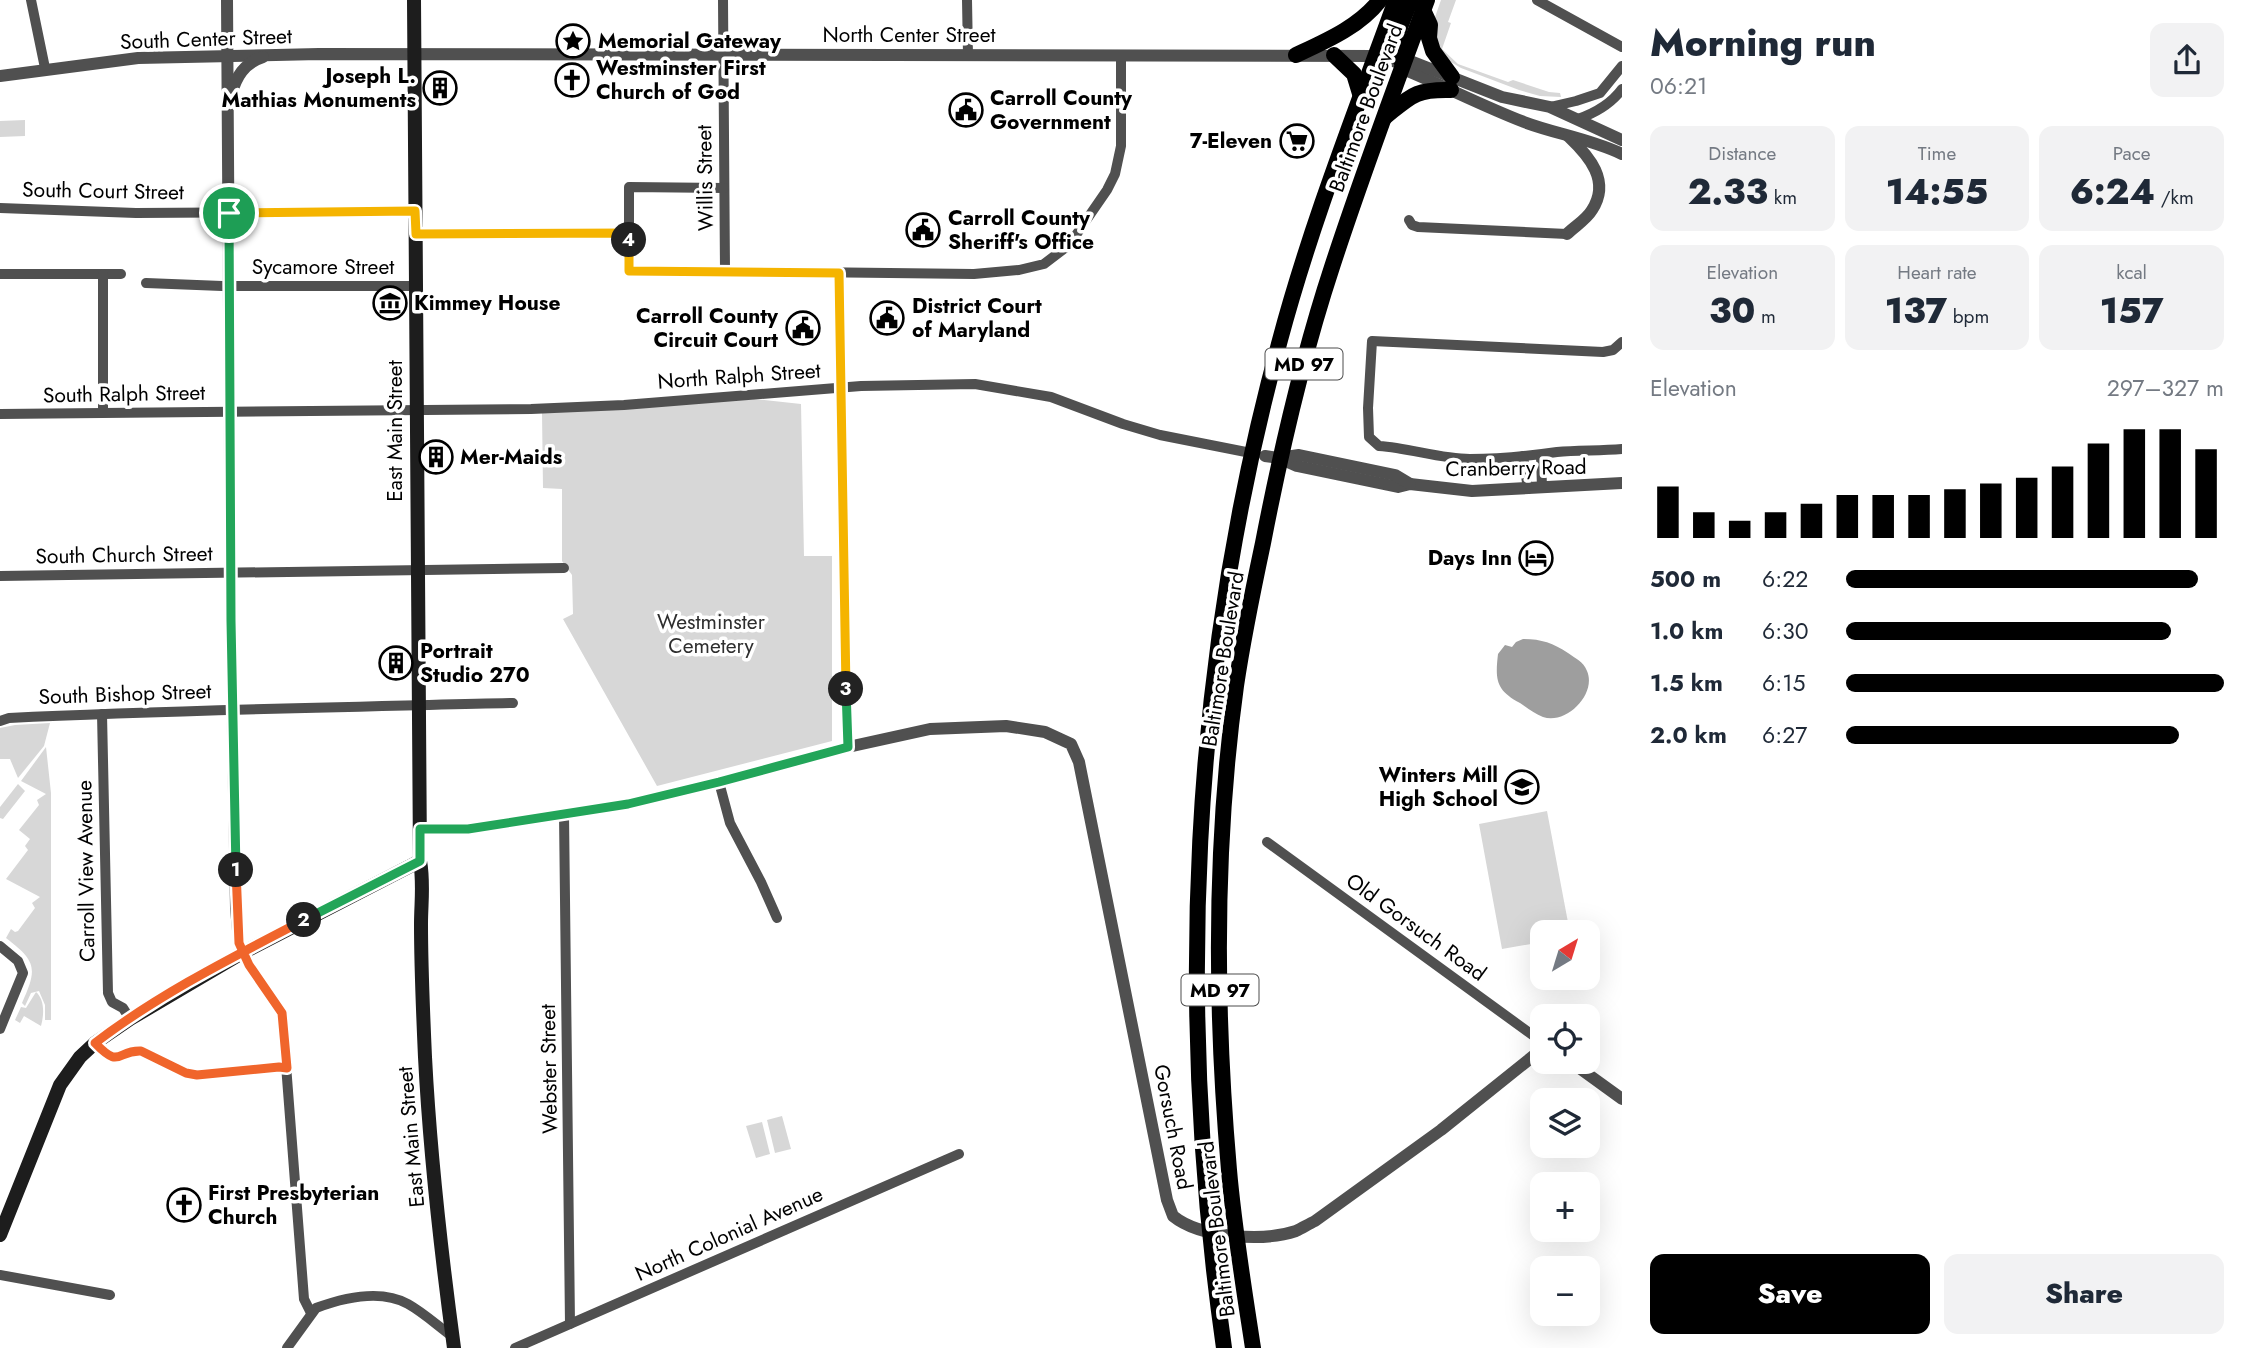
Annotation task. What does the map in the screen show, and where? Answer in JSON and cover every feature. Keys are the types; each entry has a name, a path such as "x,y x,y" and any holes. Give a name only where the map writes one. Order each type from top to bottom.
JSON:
{"highway":[{"path":"1296,55 1334,38 1370,11 1380,0"},
{"name":"Baltimore Boulevard","path":"1254,1348 1236,1236 1227,1145 1220,1016 1219,937 1225,810 1236,686 1265,456 1291,300 1396,0"},
{"path":"1385,117 1420,92 1452,84 1433,51 1429,38 1430,25 1420,3"},
{"name":"Baltimore Boulevard","path":"1224,1348 1202,1139 1196,985 1201,798 1223,605 1265,456 1385,117 1420,3"},
{"path":"1334,55 1354,74 1361,97"}],"main road":[{"name":"East Main Street","path":"414,0 420,829 420,861 415,887 421,922 430,1126 453,1343"},
{"path":"0,1235 60,1085 80,1057 95,1043 130,1018 242,953 420,861"}],"street":[{"path":"31,0 45,68"},
{"path":"227,0 236,908 242,953 282,1013 304,1299 311,1313"},
{"name":"Willis Street","path":"723,0 725,271"},
{"path":"967,0 968,55"},
{"path":"1537,0 1622,47"},
{"name":"South Center Street","path":"0,76 45,68 138,58 414,54"},
{"name":"North Center Street","path":"414,54 1376,56 1403,64 1410,72 1550,107 1622,140"},
{"path":"228,120 232,90 241,72 252,61 270,55"},
{"path":"724,188 629,187 629,271 992,273 1033,268 1065,248 1086,222 1115,174 1121,146 1121,56"},
{"path":"1550,107 1600,93 1622,66"},
{"name":"North Center Street","path":"1452,84 1526,123 1622,153"},
{"path":"1526,123 1578,119 1593,114 1622,89"},
{"path":"1409,220 1412,225 1418,227 1567,234 1592,210 1598,191 1596,168 1590,158 1566,134"},
{"name":"South Court Street","path":"0,208 136,213 415,211"},
{"path":"416,234 629,233"},
{"path":"420,829 468,829 628,804 848,747 839,273"},
{"path":"0,274 121,274"},
{"path":"103,274 103,412"},
{"name":"Sycamore Street","path":"146,282 229,286 415,286"},
{"path":"1622,342 1613,350 1604,352 1372,341 1368,427 1369,437 1379,446 1469,459 1622,449"},
{"name":"North Ralph Street","path":"416,410 531,409 842,388 975,384 1051,397 1122,424 1160,435 1265,456"},
{"name":"South Ralph Street","path":"0,414 416,410"},
{"name":"Cranberry Road","path":"1265,456 1297,466 1398,487 1410,484 1472,491 1622,483"},
{"path":"1523,456 1528,489"},
{"path":"1541,456 1542,488"},
{"name":"South Church Street","path":"0,576 564,568"},
{"name":"South Bishop Street","path":"0,721 9,718 233,709 513,703"},
{"name":"Carroll View Avenue","path":"102,714 108,993 112,1002 123,1008 130,1018"},
{"name":"Gorsuch Road","path":"848,747 930,729 1006,726 1045,732 1071,744 1079,761 1167,1200 1173,1216 1197,1229 1255,1237 1298,1230 1327,1214 1441,1130 1530,1059"},
{"path":"719,782 730,823 777,918"},
{"name":"Webster Street","path":"564,814 570,1324"},
{"name":"Old Gorsuch Road","path":"1267,842 1530,1033"},
{"path":"0,946 20,964 23,973 0,1028"},
{"path":"95,1043 112,1057 120,1058 134,1051 141,1051 186,1073 197,1075 287,1068"},
{"path":"1520,1067 1530,1064"},
{"path":"1585,1074 1622,1100"},
{"name":"North Colonial Avenue","path":"514,1348 958,1154"},
{"path":"0,1275 110,1295"},
{"path":"287,1348 311,1313 324,1305 360,1297 393,1298 409,1305 453,1343"}],"green space":[{"path":"1441,0 1456,0 1442,49 1458,64 1508,82 1513,80 1560,93 1561,97 1540,96 1519,90 1461,68 1446,59 1433,37 1434,20"},
{"path":"25,120 25,136 0,137 0,121"},
{"name":"Westminster Cemetery","path":"754,399 801,404 804,556 832,556 832,741 657,786 563,619 573,614 572,575 562,561 562,489 543,488 542,413"},
{"path":"50,723 44,746 18,778 10,759 0,759 0,728"},
{"path":"46,747 51,793 51,1020 45,1020 45,1005 39,991 31,993 25,1006 22,1003 32,973 31,966 23,953 6,938 11,929 18,931 35,908 32,903 40,897 6,879 28,850 25,846 30,839 19,830 39,805 37,800 46,794 21,781"},
{"path":"18,784 25,791 3,819 0,818 0,807"},
{"path":"1547,811 1568,920 1530,920 1530,944 1502,949 1479,824"},
{"path":"36,992 43,1008 41,1026 24,1016 20,1023 15,1020 21,1007 26,1008"},
{"path":"782,1116 791,1149 775,1153 767,1120"},
{"path":"762,1122 770,1154 756,1158 746,1126"}],"shaded area":[{"path":"1523,639 1552,644 1581,662 1587,671 1588,689 1584,698 1570,712 1552,718 1543,717 1502,689 1497,678 1498,654 1505,645 1512,647"}],"place":[{"name":"Memorial Gateway","path":"573,41"},
{"name":"Westminster First Church of God","path":"572,80"},
{"name":"Joseph L. Mathias Monuments","path":"440,88"},
{"name":"Carroll County Government","path":"966,110"},
{"name":"7-Eleven","path":"1297,141"},
{"name":"Carroll County Sheriff's Office","path":"923,230"},
{"name":"Kimmey House","path":"390,303"},
{"name":"District Court of Maryland","path":"887,318"},
{"name":"Carroll County Circuit Court","path":"803,328"},
{"name":"Mer-Maids","path":"436,457"},
{"name":"Days Inn","path":"1536,558"},
{"name":"Portrait Studio 270","path":"396,663"},
{"name":"Winters Mill High School","path":"1522,787"},
{"name":"First Presbyterian Church","path":"184,1205"}],"route":[{"path":"229,213 231,621 236,908 242,953 282,1013 287,1068 197,1075 186,1073 141,1051 134,1051 120,1058 112,1057 95,1043 174,991 242,953 420,861 420,829 468,829 628,804 848,747 839,273 629,271 629,233 416,234 415,211 229,213"}]}
